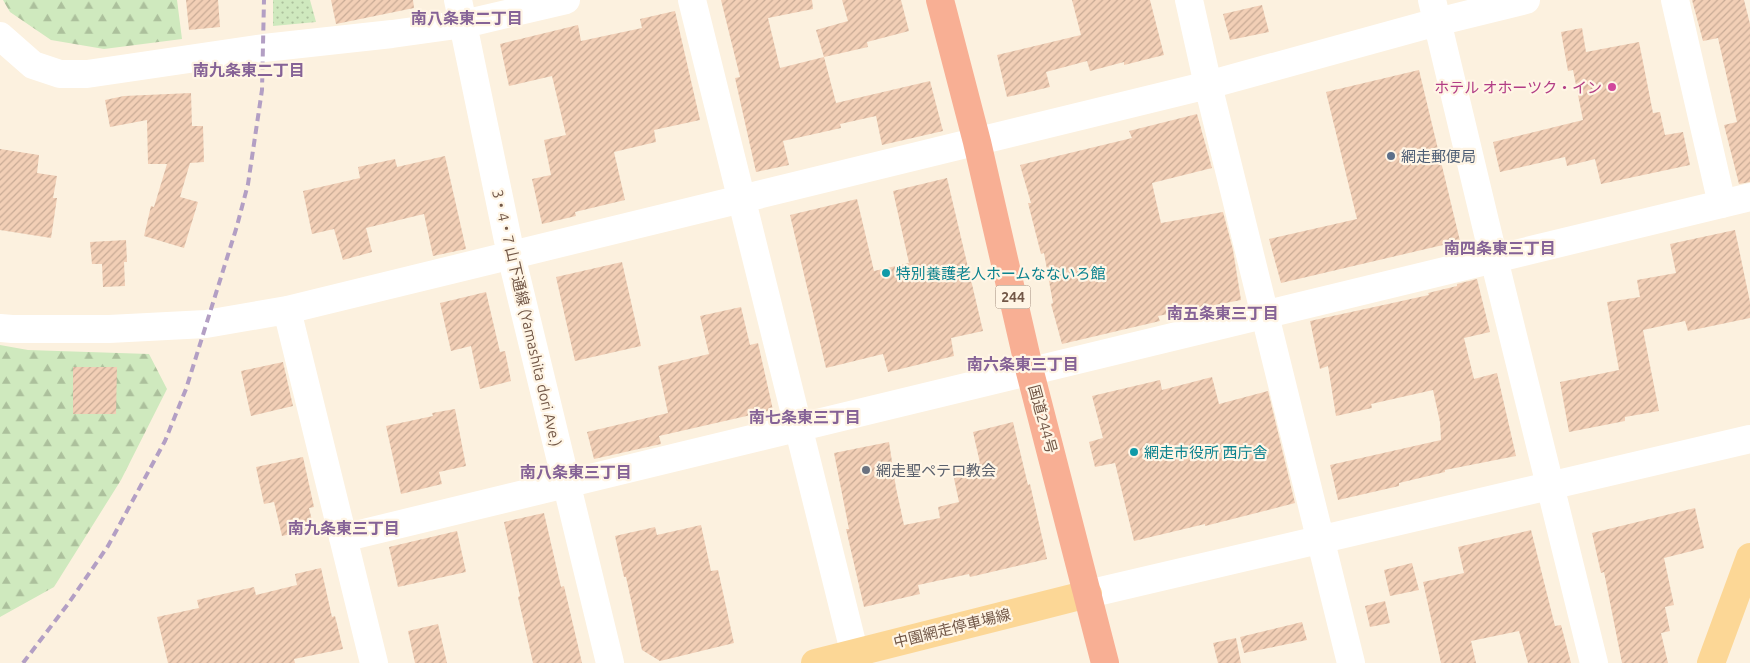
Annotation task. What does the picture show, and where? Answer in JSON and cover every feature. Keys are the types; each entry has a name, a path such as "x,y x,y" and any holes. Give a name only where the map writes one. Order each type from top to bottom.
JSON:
{"highway":[{"name":"国道244号","path":"940,0 977,142 1030,372 1105,663"}],"main road":[{"path":"1711,663 1750,557"},
{"name":"中園網走停車場線","path":"815,663 856,658 1088,594"}],"street":[{"path":"0,36 33,65 60,74 87,74 264,48 392,34 461,12 566,0"},
{"path":"692,0 856,658"},
{"path":"1189,0 1208,85 1351,663"},
{"path":"0,328 109,329 206,324 288,310 1208,85 1435,11 1526,0"},
{"path":"1675,0 1722,204"},
{"path":"1435,11 1594,663"},
{"name":"3・4・7 山下通線 (Yamashita dori Ave.)","path":"461,12 511,256 610,663"},
{"path":"343,538 1750,197"},
{"path":"288,310 374,663"},
{"path":"1088,594 1750,439"}],"green space":[{"path":"3,0 177,0 182,39 104,49 51,40 10,12"},
{"path":"273,0 310,0 316,22 273,26"},
{"path":"0,345 28,350 149,354 167,389 121,480 54,587 0,617"}],"building":[{"path":"186,0 218,0 220,27 189,30"},
{"path":"331,0 413,0 414,8 336,24"},
{"path":"721,0 812,0 813,9 768,18 780,68 824,57 836,103 930,81 943,131 882,145 876,116 840,124 841,128 783,141 789,165 756,172 735,78 740,77"},
{"path":"842,0 901,0 909,31 867,42 868,47 824,57 816,30 848,21"},
{"path":"1072,0 1150,0 1164,55 1124,65 1124,62 1090,71 1087,61 1046,72 1050,87 1007,97 997,55 1081,35"},
{"path":"1692,0 1744,0 1750,24 1750,182 1739,184 1724,125 1737,122 1718,38 1703,41"},
{"path":"1262,5 1269,32 1230,40 1223,14"},
{"path":"675,11 700,120 654,130 656,142 614,152 625,200 575,212 576,216 542,224 532,179 551,175 544,140 566,135 552,76 509,86 500,44 578,25 581,41 642,28 640,19"},
{"path":"1582,28 1586,52 1639,42 1653,113 1660,112 1665,135 1683,132 1690,165 1601,184 1595,159 1567,166 1565,157 1500,172 1493,142 1583,120 1573,70 1568,71 1561,32"},
{"name":"網走郵便局","path":"1419,70 1460,241 1281,283 1269,239 1357,219 1326,92"},
{"path":"191,93 192,126 203,126 204,162 190,163 180,197 198,202 184,248 144,236 151,206 154,207 167,164 148,164 147,120 110,127 105,100 124,96"},
{"path":"1197,114 1212,168 1152,183 1161,223 1223,212 1233,250 1241,300 1158,316 1160,321 1062,344 1051,304 1053,303 1044,253 1041,254 1028,203 1031,203 1020,165 1132,138 1129,131"},
{"path":"0,149 39,155 37,173 57,176 53,198 57,198 51,238 0,230"},
{"path":"445,156 466,249 433,256 424,214 366,228 372,252 343,260 334,229 312,234 303,191 360,178 358,167 395,159 397,167"},
{"name":"特別養護老人ホームなないろ館","path":"947,178 983,331 951,338 954,356 888,372 883,354 826,368 790,215 857,199 874,271 909,263 893,191"},
{"path":"1735,230 1750,302 1750,318 1688,331 1685,321 1643,330 1659,411 1625,417 1625,421 1569,432 1560,382 1619,370 1607,302 1640,297 1637,280 1676,273 1670,244"},
{"path":"126,240 127,262 124,262 125,286 103,287 102,264 92,264 90,242"},
{"path":"622,262 641,346 575,361 556,277"},
{"path":"1477,279 1490,332 1464,338 1474,379 1497,373 1516,456 1445,470 1445,472 1399,483 1399,486 1338,500 1330,465 1441,440 1440,422 1433,390 1371,404 1372,408 1336,416 1328,366 1320,369 1310,321 1429,295 1428,293"},
{"path":"486,292 500,352 505,351 511,381 480,389 471,346 451,351 440,303"},
{"path":"741,307 750,345 758,343 773,410 659,436 661,444 594,459 587,432 668,413 658,366 709,354 700,316"},
{"path":"283,362 293,406 251,416 241,371"},
{"path":"73,367 117,367 116,414 73,414"},
{"path":"1212,377 1219,404 1268,391 1295,503 1205,526 1205,524 1134,541 1115,463 1095,467 1089,442 1103,438 1092,396 1160,380 1162,390"},
{"path":"455,409 466,466 439,472 442,484 401,494 386,426 433,416 432,413"},
{"path":"1013,422 1028,485 1030,484 1047,559 970,577 969,574 918,585 920,594 864,607 846,529 849,529 834,453 889,442 904,525 940,518 938,507 959,502 952,469 980,463 973,432"},
{"path":"303,457 314,507 309,508 314,529 282,536 274,502 264,504 256,467"},
{"path":"1695,508 1704,548 1664,558 1674,605 1665,607 1670,631 1661,633 1668,663 1622,663 1604,572 1601,573 1592,533"},
{"path":"544,513 561,587 564,586 582,663 533,663 504,522"},
{"path":"701,525 711,571 718,570 734,643 660,661 642,650 615,536 655,527 657,535"},
{"path":"1531,530 1555,626 1561,625 1571,663 1528,663 1519,631 1471,641 1476,663 1441,663 1423,582 1464,573 1458,547"},
{"path":"457,531 466,572 398,587 389,547"},
{"path":"1412,563 1419,590 1390,596 1384,570"},
{"path":"321,568 332,617 335,616 343,649 294,659 295,663 168,663 157,617 199,608 197,600 254,587 256,595 297,585 295,574"},
{"path":"1385,601 1390,623 1370,627 1365,606"},
{"path":"1302,622 1307,640 1244,653 1240,637"},
{"path":"438,624 447,663 415,663 408,631"},
{"path":"1236,638 1241,663 1218,663 1213,643"}],"railway":[{"path":"23,663 68,604 108,546 165,441 186,389 237,226 248,184 262,90 264,0"}],"place":[{"name":"ホテル オホーツク・イン","path":"1612,87"},
{"name":"網走郵便局","path":"1391,156"},
{"name":"特別養護老人ホームなないろ館","path":"886,273"},
{"name":"網走市役所 西庁舎","path":"1134,452"},
{"name":"網走聖ペテロ教会","path":"866,470"}],"district":[{"name":"南八条東二丁目","path":"467,18"},
{"name":"南九条東二丁目","path":"249,70"},
{"name":"南四条東三丁目","path":"1500,248"},
{"name":"南五条東三丁目","path":"1223,313"},
{"name":"南六条東三丁目","path":"1023,364"},
{"name":"南七条東三丁目","path":"805,417"},
{"name":"南八条東三丁目","path":"576,472"},
{"name":"南九条東三丁目","path":"344,528"}]}
